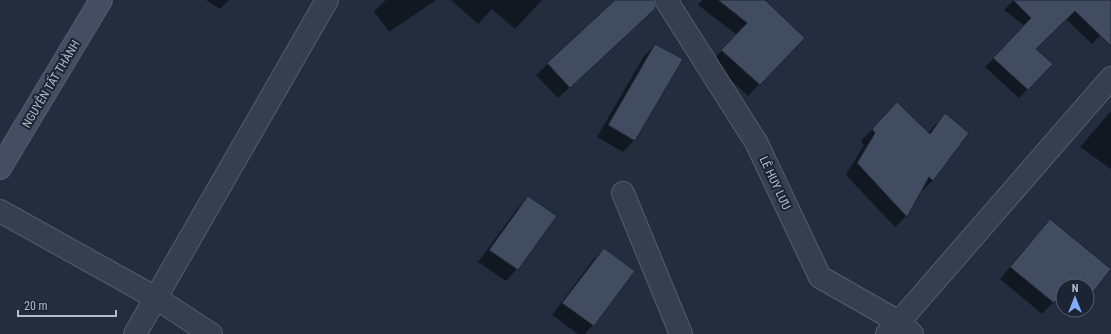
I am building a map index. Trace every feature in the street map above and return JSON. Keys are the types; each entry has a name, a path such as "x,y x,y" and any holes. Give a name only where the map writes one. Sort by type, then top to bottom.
{"main road":[{"name":"NGUYỄN TẤT THÀNH","path":"0,168 101,0"}],"street":[{"path":"134,334 327,0"},
{"name":"LÊ HUY LƯU","path":"666,0 756,142 820,277 899,330"},
{"path":"899,330 1111,78"},
{"path":"623,193 681,334"},
{"path":"0,211 156,298 211,334"}],"building":[{"path":"615,0 654,0 656,8 570,88 547,63"},
{"path":"718,0 765,0 805,38 760,85 721,50 747,23"},
{"path":"1013,0 1111,0 1111,46 1075,11 1036,49 1053,64 1028,90 993,58 1031,18"},
{"path":"655,44 683,59 635,141 608,125"},
{"path":"897,102 930,134 945,113 969,133 933,181 929,177 907,217 857,163 875,133 872,129"},
{"path":"528,196 557,216 518,270 489,250"},
{"path":"1050,219 1111,269 1095,290 1095,278 1055,278 1054,303 1010,267"},
{"path":"604,248 635,271 594,326 562,303"}]}
